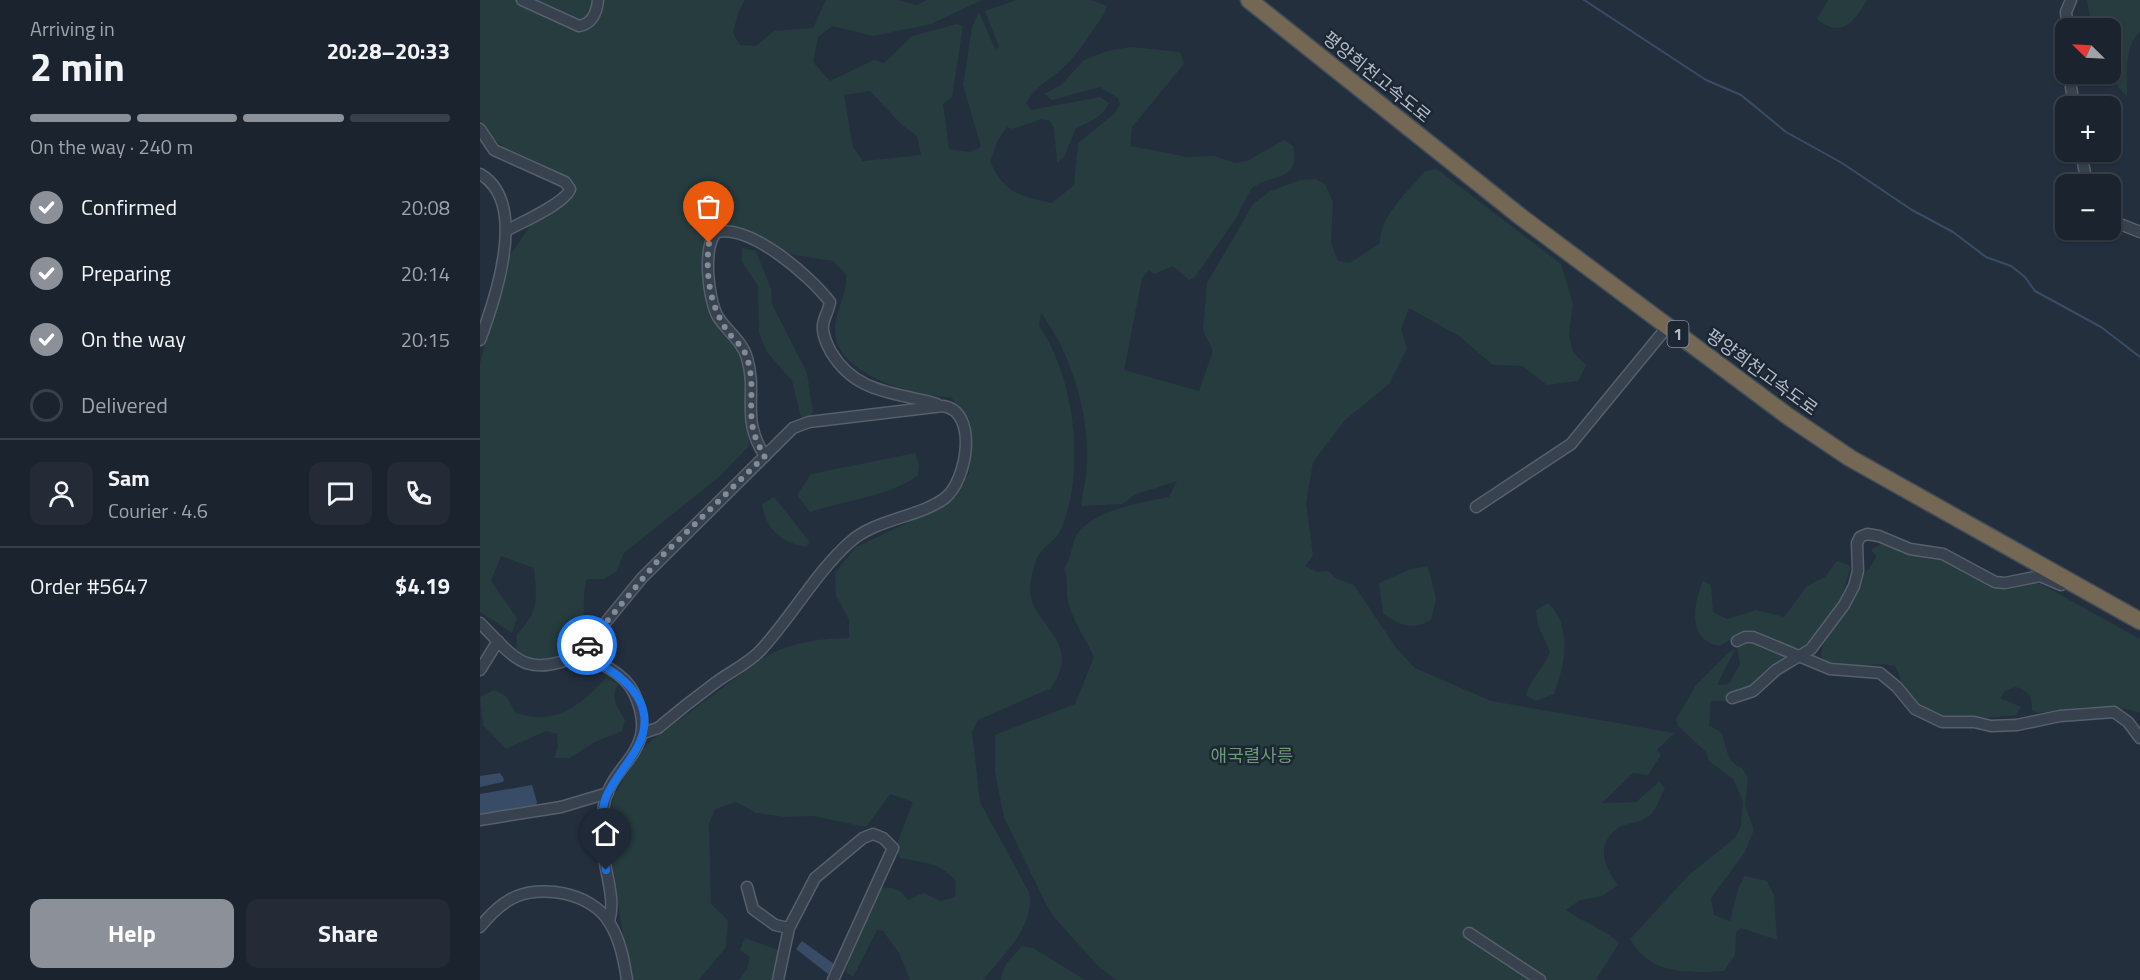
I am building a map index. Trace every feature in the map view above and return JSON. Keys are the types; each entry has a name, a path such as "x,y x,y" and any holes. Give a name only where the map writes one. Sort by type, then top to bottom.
{"highway":[{"name":"평양희천고속도로","path":"1249,0 1521,218 1789,417 1850,458 2140,621"},
{"name":"평양희천고속도로","path":"1257,0 1810,425 1838,444 2140,613"}],"street":[{"path":"522,0 579,26 586,25 591,20 598,0"},
{"path":"2067,18 2066,12 2071,0"},
{"path":"480,129 495,150 565,182 570,189 564,199 555,205 506,231"},
{"path":"480,174 498,193 503,208 506,231 496,289 480,340"},
{"path":"2121,224 2140,232"},
{"path":"643,734 658,728 759,652 851,541 880,525 945,498 958,481 962,467 965,429 961,415 951,407 874,389 857,381 837,362 828,346 823,327 830,302 821,290 788,261 758,243 735,233 717,232 712,236 708,251 712,302 719,320 747,355 750,373 751,428 754,440 765,456"},
{"path":"1476,507 1570,444 1668,326"},
{"path":"480,623 518,659 535,666 555,666 578,656 642,578 800,424 943,406"},
{"path":"1732,698 1748,694 1776,670 1811,649 1844,605 1857,579 1857,543 1860,537 1867,534 1910,549 1943,554 1995,582 2005,583 2040,576 2140,628"},
{"path":"1737,641 1745,637 1753,637 1830,669 1880,673 1898,687 1915,709 1942,722 1974,722 1991,726 2017,725 2060,716 2114,712 2128,722 2140,738"},
{"path":"480,670 498,641"},
{"path":"578,656 600,664 631,687 644,718 643,734 608,793 603,811 603,850 613,911 609,921"},
{"path":"480,820 561,807 608,793"},
{"path":"778,980 789,928 815,878 863,838 873,834 889,842 893,848 833,980"},
{"path":"747,887 753,909 775,925 789,928"},
{"path":"480,927 512,898 558,892 586,903 609,921 623,957 627,980"},
{"path":"1469,933 1540,980"}],"green space":[{"name":"애국렬사릉","path":"480,0 516,0 560,24 590,29 600,0 745,0 738,13 733,33 740,45 756,46 774,31 813,28 826,0 897,0 917,5 927,0 982,0 931,24 873,36 832,26 818,37 813,62 830,81 874,60 884,63 912,36 957,24 963,26 952,97 943,104 949,149 970,152 981,147 963,85 972,27 979,12 995,49 999,47 985,11 1016,0 1091,0 1107,6 1104,14 1072,59 1040,86 1026,103 1031,110 1100,97 1109,103 1100,115 1076,128 1064,157 1057,163 1054,128 1050,121 1042,119 1013,129 1007,127 998,140 990,161 1007,186 1022,195 1052,203 1074,185 1078,143 1115,113 1120,104 1118,98 1100,87 1052,100 1044,94 1061,85 1084,60 1107,51 1131,47 1180,52 1184,64 1132,127 1130,146 1188,157 1214,156 1235,163 1247,161 1284,140 1293,146 1295,158 1289,172 1251,189 1236,218 1195,277 1189,280 1173,266 1154,274 1149,270 1142,278 1124,370 1199,391 1213,351 1203,330 1207,283 1253,204 1269,192 1300,180 1315,179 1325,184 1333,202 1331,243 1338,261 1350,263 1380,243 1384,223 1396,204 1425,171 1437,169 1561,264 1573,304 1569,335 1573,352 1586,365 1578,381 1547,385 1522,366 1493,365 1459,336 1409,308 1401,329 1407,349 1389,384 1344,421 1313,462 1306,503 1313,556 1305,566 1318,572 1329,571 1335,578 1354,585 1397,649 1415,668 1491,701 1674,733 1657,750 1661,755 1648,775 1633,773 1602,803 1636,802 1659,782 1665,788 1656,807 1648,817 1618,828 1606,841 1604,856 1609,871 1618,885 1602,896 1580,900 1566,910 1607,933 1619,943 1596,980 1116,980 1098,966 1054,917 1004,817 995,772 995,735 1075,704 1094,657 1073,616 1067,597 1064,568 1078,533 1096,518 1107,513 1169,497 1177,481 1134,495 1123,504 1081,506 1086,478 1087,442 1081,403 1061,345 1041,313 1039,326 1061,371 1068,397 1075,453 1069,506 1059,533 1038,556 1030,588 1032,601 1059,645 1062,657 1060,671 1051,688 978,720 972,732 980,802 1029,892 1030,905 1027,917 1016,940 983,980 910,980 899,953 883,931 877,930 853,977 846,972 850,953 880,889 896,889 908,900 924,893 940,901 955,897 956,881 943,869 900,858 896,846 913,802 890,794 866,827 814,816 785,817 756,813 736,802 715,809 709,824 711,904 728,920 726,947 699,980 630,980 608,840 609,813 616,793 634,759 652,740 763,658 804,642 849,638 849,620 836,595 835,573 856,547 943,506 957,496 969,473 971,424 951,397 900,388 881,381 849,360 839,347 835,332 845,290 846,274 833,261 794,255 720,224 704,235 706,306 719,330 743,356 749,446 719,477 624,553 616,572 604,579 587,579 581,637 571,652 563,656 528,661 516,651 517,634 533,612 536,597 534,568 501,556 491,581 517,618 512,633 480,612 480,363 509,257 535,219 568,203 572,182 508,150 480,123","holes":["870,91 902,125 917,136 921,155 863,161 853,147 844,95"]},
{"path":"534,0 594,0 592,11 586,20 577,21"},
{"path":"1828,0 1867,0 1852,21 1840,28 1834,28 1817,19"},
{"path":"2087,0 2140,0 2140,32 2131,45 2129,53 2127,96 2117,84 2121,84 2121,18 2090,18"},
{"path":"742,248 756,251 771,289 772,304 807,373 813,413 807,420 801,418 792,381 767,352 759,333 758,286 742,262"},
{"path":"915,453 919,464 918,475 881,493 810,512 797,495 811,474"},
{"path":"774,497 809,541 807,547 790,542 771,528 762,504"},
{"path":"1885,542 1934,555 1984,580 2029,581 2041,584 2140,639 2140,713 2128,709 2102,707 2038,713 2032,711 2031,698 2027,693 2016,687 2005,691 2000,698 2021,707 2016,715 1973,718 1943,716 1918,706 1908,696 1895,666 1828,665 1821,655 1826,639 1846,614 1861,579 1873,562 1876,556 1871,550"},
{"path":"1837,561 1851,566 1838,607 1808,646 1798,648 1782,646 1757,631 1745,630 1720,646 1709,643 1697,629 1695,610 1703,581 1711,585 1713,612 1727,619 1756,610 1784,617 1807,586 1825,577"},
{"path":"1428,566 1436,598 1431,620 1412,626 1383,614 1379,583 1411,569"},
{"path":"1548,603 1556,612 1561,623 1564,635 1564,659 1554,694 1536,701 1526,695 1550,652 1538,625 1536,610"},
{"path":"1749,640 1785,654 1791,660 1748,691 1734,692 1727,701 1711,701 1709,725 1722,733 1730,758 1742,768 1748,778 1745,805 1754,830 1745,852 1711,898 1714,915 1730,921 1739,886 1745,876 1767,881 1774,895 1777,940 1741,928 1736,932 1735,955 1724,971 1696,972 1670,969 1648,959 1638,951 1630,939 1690,874 1735,838 1741,826 1743,801 1733,779 1709,761 1706,752 1678,726 1676,719 1696,685 1730,651 1735,650 1717,685 1729,684 1740,664 1737,647 1742,641"},
{"path":"606,678 618,684 615,699 625,720 622,731 595,742 570,758 554,758 558,747 557,734 546,731 506,749 483,725 480,697 494,690 506,696 516,713 543,717 566,711 576,705"},
{"path":"745,938 781,951 775,980 739,980 747,969 750,957 740,950"},
{"path":"1022,946 1033,948 1085,980 1000,980 1006,964"}],"water":[{"path":"500,773 504,779 503,782 480,787 480,776"},
{"path":"532,785 537,802 535,807 480,815 480,794"},
{"path":"802,941 834,964 828,974 796,949"}],"waterway":[{"path":"1584,0 1706,80 1741,95 1786,132 1842,163 1912,210 1953,232 1986,257 2011,266 2025,277 2035,291 2101,327 2140,357"}],"way so far":[{"path":"587,645 661,557 765,456 754,440 751,428 750,373 747,355 719,320 712,302 709,243"}],"route":[{"path":"587,645 578,656 600,664 631,687 644,718 643,734 606,798 603,811 603,850 606,870"}]}
